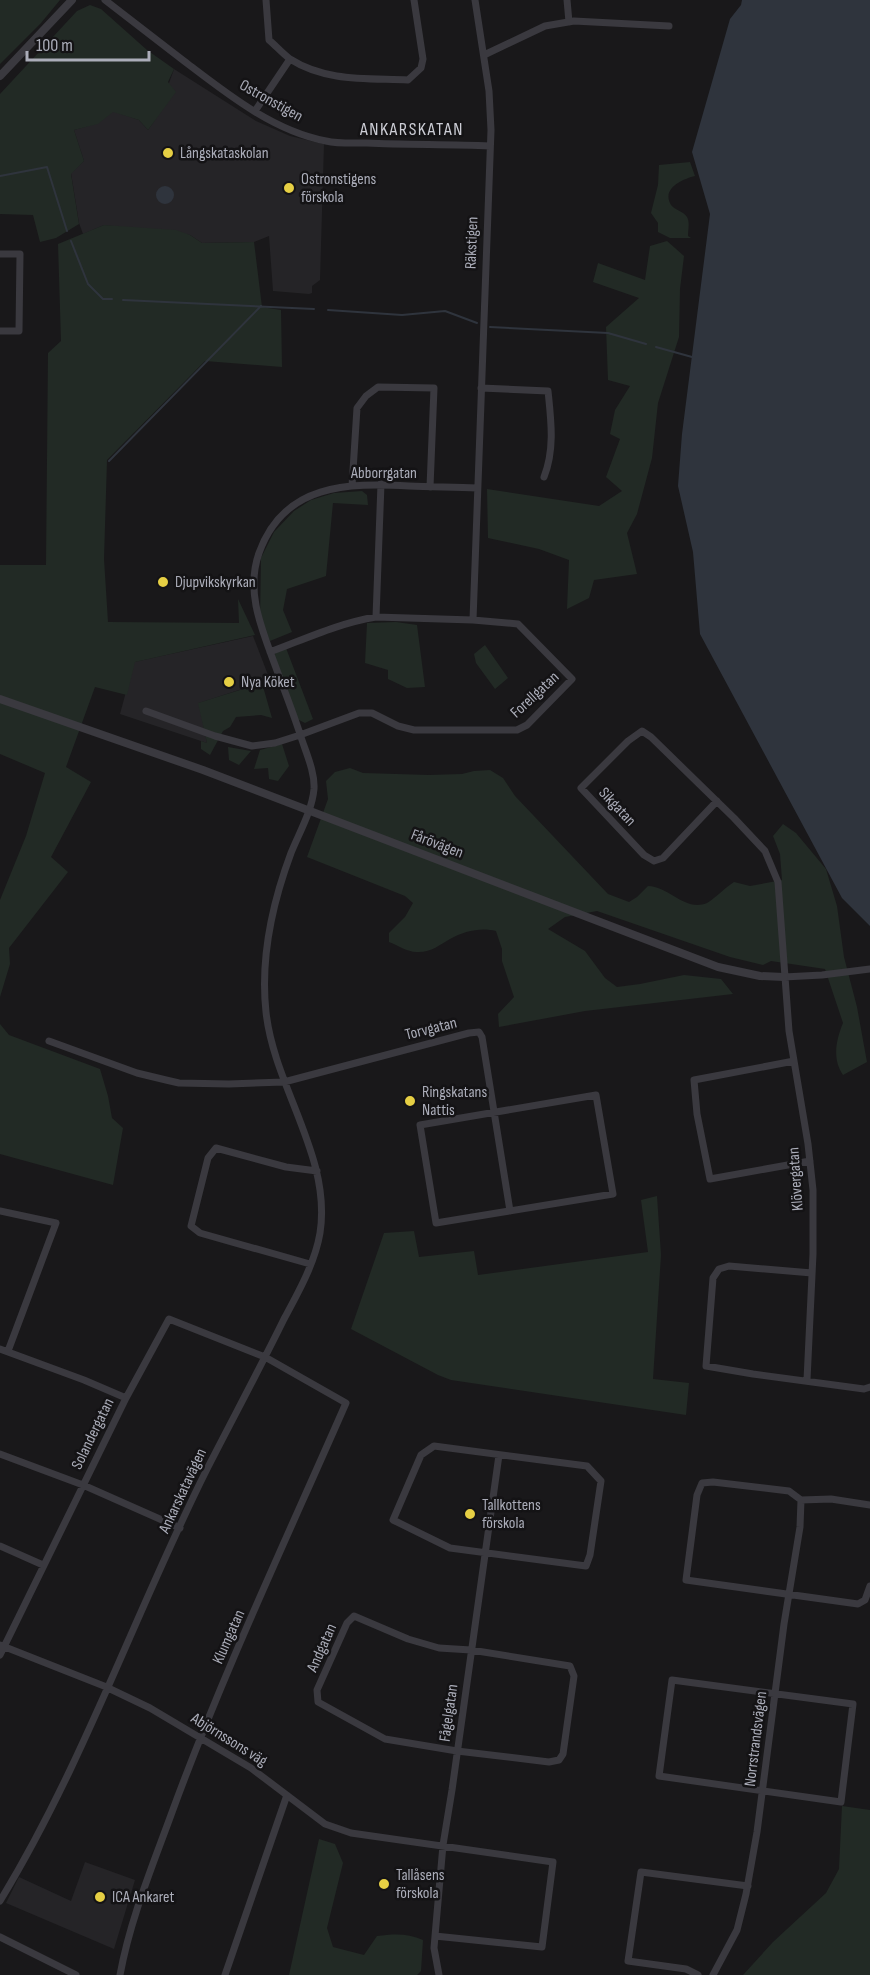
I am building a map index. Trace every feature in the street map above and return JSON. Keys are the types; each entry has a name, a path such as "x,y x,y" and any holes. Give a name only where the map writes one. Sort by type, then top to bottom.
{"street":[{"path":"0,76 72,0"},
{"name":"Ostronstigen","path":"105,0 205,77 255,111 297,133 327,141 490,146"},
{"path":"266,0 269,40 290,59 319,73 341,78 408,80 421,68 423,59 414,0"},
{"name":"Räkstigen","path":"473,620 490,146 489,91 475,0"},
{"path":"567,0 569,22"},
{"path":"484,55 545,26 569,22 669,26"},
{"path":"255,111 290,59"},
{"path":"0,254 20,254 19,331 0,331"},
{"path":"352,486 357,408 366,396 378,387 434,388 430,486"},
{"path":"481,388 548,391 552,427 549,464 544,477"},
{"path":"376,617 381,484"},
{"name":"Abborrgatan","path":"308,811 314,787 309,759 257,618 254,581 259,554 270,531 290,508 312,494 333,488 381,484 477,488"},
{"name":"Forellgatan","path":"270,652 360,619 376,617 518,624 572,679 527,725 517,730 414,730 398,726 372,713 359,713 300,735"},
{"name":"Fårövägen","path":"0,699 169,758 718,967 760,976 784,977 870,969"},
{"path":"146,711 215,736 252,746 274,743 300,735"},
{"name":"Sikgatan","path":"717,801 663,858 654,861 644,855 581,788 628,741 642,731 651,737 717,801 765,852 778,882 784,977"},
{"name":"Ankarskatavägen","path":"0,1901 27,1857 58,1796 204,1475 310,1264 320,1235 322,1200 317,1170 274,1056 266,1012 265,959 270,918 308,811"},
{"name":"Klövergatan","path":"784,977 813,1190 807,1380"},
{"name":"Torvgatan","path":"284,1082 479,1032 482,1037 510,1211"},
{"path":"49,1041 137,1073 179,1083 284,1082"},
{"path":"794,1061 694,1080 697,1114 710,1179 810,1161"},
{"path":"596,1095 613,1194 510,1211 436,1223 420,1125 596,1095"},
{"path":"310,1264 200,1233 191,1226 208,1158 216,1148 286,1167 317,1170"},
{"path":"0,1210 56,1223 8,1351"},
{"path":"812,1272 729,1266 718,1269 712,1278 706,1366 870,1388"},
{"name":"Solandergatan","path":"0,1655 2,1646 126,1398 169,1319 265,1357"},
{"path":"0,1349 126,1398"},
{"name":"Klumgatan","path":"120,1975 147,1882 201,1737 346,1403 265,1357"},
{"path":"434,1446 587,1466 602,1481 590,1555 586,1566 484,1553 450,1548 393,1520 421,1455 434,1446"},
{"path":"0,1454 84,1485 180,1528"},
{"name":"Fågelgatan","path":"439,1975 434,1948 442,1845 458,1751 499,1455"},
{"path":"870,1505 831,1499 801,1500 789,1491 713,1482 702,1483 697,1495 686,1580 858,1604 865,1600 870,1586"},
{"name":"Norrstrandsvägen","path":"713,1975 737,1930 748,1886 800,1527 801,1500"},
{"path":"0,1546 43,1565"},
{"name":"Andgatan","path":"458,1751 386,1739 318,1702 317,1690 347,1623 354,1616 408,1639 439,1648 471,1650"},
{"name":"Abjörnssons väg","path":"2,1646 107,1688 150,1708 201,1737 287,1795 324,1824 351,1833 553,1862 542,1947 435,1936"},
{"path":"458,1751 549,1762 559,1760 563,1754 574,1676 570,1666 471,1650"},
{"path":"672,1680 853,1704 841,1802 763,1791 659,1776 672,1680"},
{"path":"225,1975 287,1795"},
{"path":"698,1975 686,1969 628,1960 641,1872 748,1886"},
{"path":"0,1938 76,1975"}],"shaded area":[{"path":"0,0 60,0 41,23 0,64"},
{"path":"742,0 870,0 870,926 842,898 700,634 693,552 678,486 682,434 710,214 692,152 730,19 741,5"},
{"path":"90,5 101,9 147,50 174,69 168,82 176,92 148,130 139,120 113,112 98,124 74,130 84,161 71,174 79,224 56,238 40,242 33,215 0,214 0,94 77,11"},
{"name":"Långskataskolan","path":"174,69 256,121 290,136 324,144 320,280 312,286 312,293 273,291 269,236 254,242 202,243 190,235 104,225 83,234 79,223 71,173 84,161 74,130 98,123 113,111 139,120 148,130 157,117"},
{"path":"690,162 695,176 675,185 671,189 669,199 673,207 687,217 688,236 691,238 670,238 658,232 658,223 651,213 658,185 659,165"},
{"path":"165,186 171,189 174,195 171,201 165,204 159,201 156,195 159,189"},
{"path":"104,225 176,230 202,243 254,242 262,307 281,310 282,367 205,361 107,460 104,559 108,622 239,623 238,599 255,635 135,662 127,695 95,687 66,767 91,782 51,857 68,872 9,948 10,964 0,997 0,900 26,836 45,773 0,754 0,565 46,565 48,353 61,341 58,244"},
{"path":"667,241 684,256 680,289 679,337 658,403 652,458 637,514 627,533 637,574 594,580 589,598 567,609 569,560 539,549 488,538 487,489 599,506 622,491 606,477 620,439 610,434 615,410 630,386 608,380 606,327 639,298 593,282 598,263 645,280 650,246"},
{"path":"362,491 367,495 368,505 333,503 326,576 287,589 283,610 292,632 270,641 260,620 261,558 274,532 294,511 311,500 334,493"},
{"path":"396,622 417,625 425,687 407,688 388,679 388,670 365,663 367,623"},
{"path":"253,636 270,680 199,703 207,743 120,714 134,662"},
{"path":"485,645 508,678 495,689 476,663 474,654"},
{"path":"286,648 313,719 305,723 297,719 274,656 277,651"},
{"path":"262,683 272,718 261,715 236,717 230,727 223,731 210,755 201,749 201,741 207,743 198,703"},
{"path":"282,744 289,766 278,781 269,779 268,768 254,769 260,750"},
{"path":"228,747 251,751 239,765 229,760"},
{"path":"350,768 363,773 429,775 490,770 503,778 515,796 608,894 629,902 648,886 663,890 684,902 699,905 707,903 734,882 750,886 782,880 780,854 773,836 783,824 796,833 826,869 837,906 844,957 857,1007 867,1062 843,1075 837,1063 836,1049 843,1023 825,969 771,961 763,965 730,957 597,911 565,917 548,929 585,951 605,978 617,987 684,975 721,979 733,994 585,1011 499,1027 498,1014 514,997 502,961 502,949 496,931 484,929 467,932 426,951 406,950 389,942 389,933 405,917 413,903 405,896 307,857 328,799 326,781 335,772"},
{"path":"0,1024 9,1035 100,1069 112,1118 123,1128 113,1185 0,1154"},
{"path":"657,1196 661,1255 653,1379 689,1383 686,1415 451,1380 351,1329 384,1233 414,1231 419,1257 474,1251 478,1275 648,1252 641,1200"},
{"path":"842,1806 870,1810 870,1975 743,1975 773,1942 826,1893 839,1869"},
{"path":"319,1839 335,1844 343,1863 327,1928 333,1947 364,1955 377,1936 412,1936 423,1940 421,1971 417,1975 289,1975"},
{"path":"85,1862 135,1880 114,1949 6,1903 19,1877 71,1901"}],"waterway":[{"path":"0,176 47,167 67,231"},
{"path":"71,241 88,284 103,299 112,299"},
{"path":"123,300 314,309"},
{"path":"109,461 261,306"},
{"path":"328,310 402,315 445,311 477,323"},
{"path":"490,327 608,333 646,344"},
{"path":"656,347 692,357"}],"place":[{"name":"Långskataskolan","path":"168,153"},
{"name":"Ostronstigens förskola","path":"289,188"},
{"name":"Djupvikskyrkan","path":"163,582"},
{"name":"Nya Köket","path":"229,682"},
{"name":"Ringskatans Nattis","path":"410,1101"},
{"name":"Tallkottens förskola","path":"470,1514"},
{"name":"Tallåsens förskola","path":"384,1884"},
{"name":"ICA Ankaret","path":"100,1897"}],"district":[{"name":"ANKARSKATAN","path":"412,129"}]}
